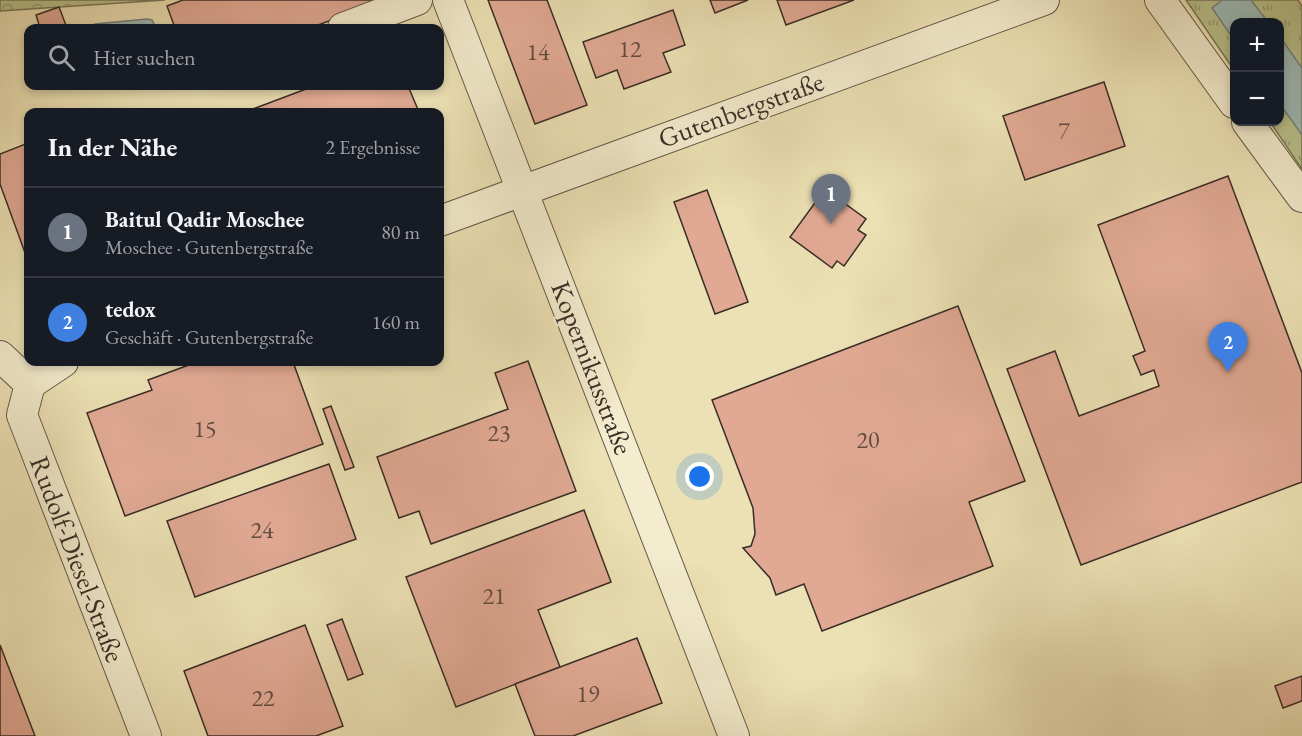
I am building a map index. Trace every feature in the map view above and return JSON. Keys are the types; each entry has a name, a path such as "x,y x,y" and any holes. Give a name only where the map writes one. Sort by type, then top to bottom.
{"street":[{"path":"354,24 417,0"},
{"name":"Kopernikusstraße","path":"448,0 734,736"},
{"name":"Gutenbergstraße","path":"444,220 1044,0"},
{"path":"1160,0 1230,98"},
{"path":"1250,126 1302,197"},
{"path":"0,356 30,384 57,366"},
{"name":"Rudolf-Diesel-Straße","path":"30,384 22,416 146,736"}],"green space":[{"path":"0,0 165,0 0,11"},
{"path":"1186,0 1298,0 1302,6 1302,169 1273,126 1284,126 1284,18 1230,18 1230,64"}],"water":[{"path":"1222,0 1251,0 1265,18 1230,18 1230,34 1212,8"},
{"path":"147,19 152,20 154,24 95,24"},
{"path":"1284,43 1302,68 1302,135 1284,110"}],"building":[{"path":"183,0 386,0 321,24 174,24 167,6"},
{"path":"488,0 547,0 587,105 535,124"},
{"path":"710,0 748,0 715,13"},
{"path":"777,0 854,0 786,25"},
{"path":"59,7 65,24 39,24 36,15"},
{"path":"673,10 685,45 663,53 671,72 624,89 617,70 596,78 583,42"},
{"path":"1104,82 1125,146 1025,180 1003,116"},
{"path":"303,90 410,90 417,108 256,108"},
{"path":"24,145 24,250 0,184 0,154"},
{"path":"1228,176 1302,373 1302,482 1081,565 1007,369 1055,351 1079,416 1159,386 1154,370 1141,375 1133,356 1145,351 1098,225"},
{"path":"825,189 866,219 858,230 866,235 844,266 837,261 832,268 790,237"},
{"path":"707,190 748,302 715,314 674,202"},
{"path":"958,306 1025,481 969,502 993,566 822,631 804,584 776,595 770,578 743,548 751,546 755,534 753,508 712,400"},
{"path":"528,361 576,491 431,544 419,511 399,518 377,457 508,409 495,373"},
{"path":"186,366 294,366 323,444 125,516 87,413 152,390 148,380"},
{"path":"331,406 354,467 345,470 323,409"},
{"path":"329,464 356,539 195,597 167,521"},
{"path":"584,510 611,582 538,610 560,667 456,707 406,577"},
{"path":"342,619 363,674 348,680 327,625"},
{"path":"305,625 343,726 316,736 208,736 184,671"},
{"path":"637,638 662,703 573,736 535,736 515,684"},
{"path":"0,645 35,736 0,736"},
{"path":"1302,676 1302,701 1283,708 1275,686"}],"place":[{"name":"Baitul Qadir Moschee","path":"831,224"},
{"name":"tedox","path":"1228,372"}]}
